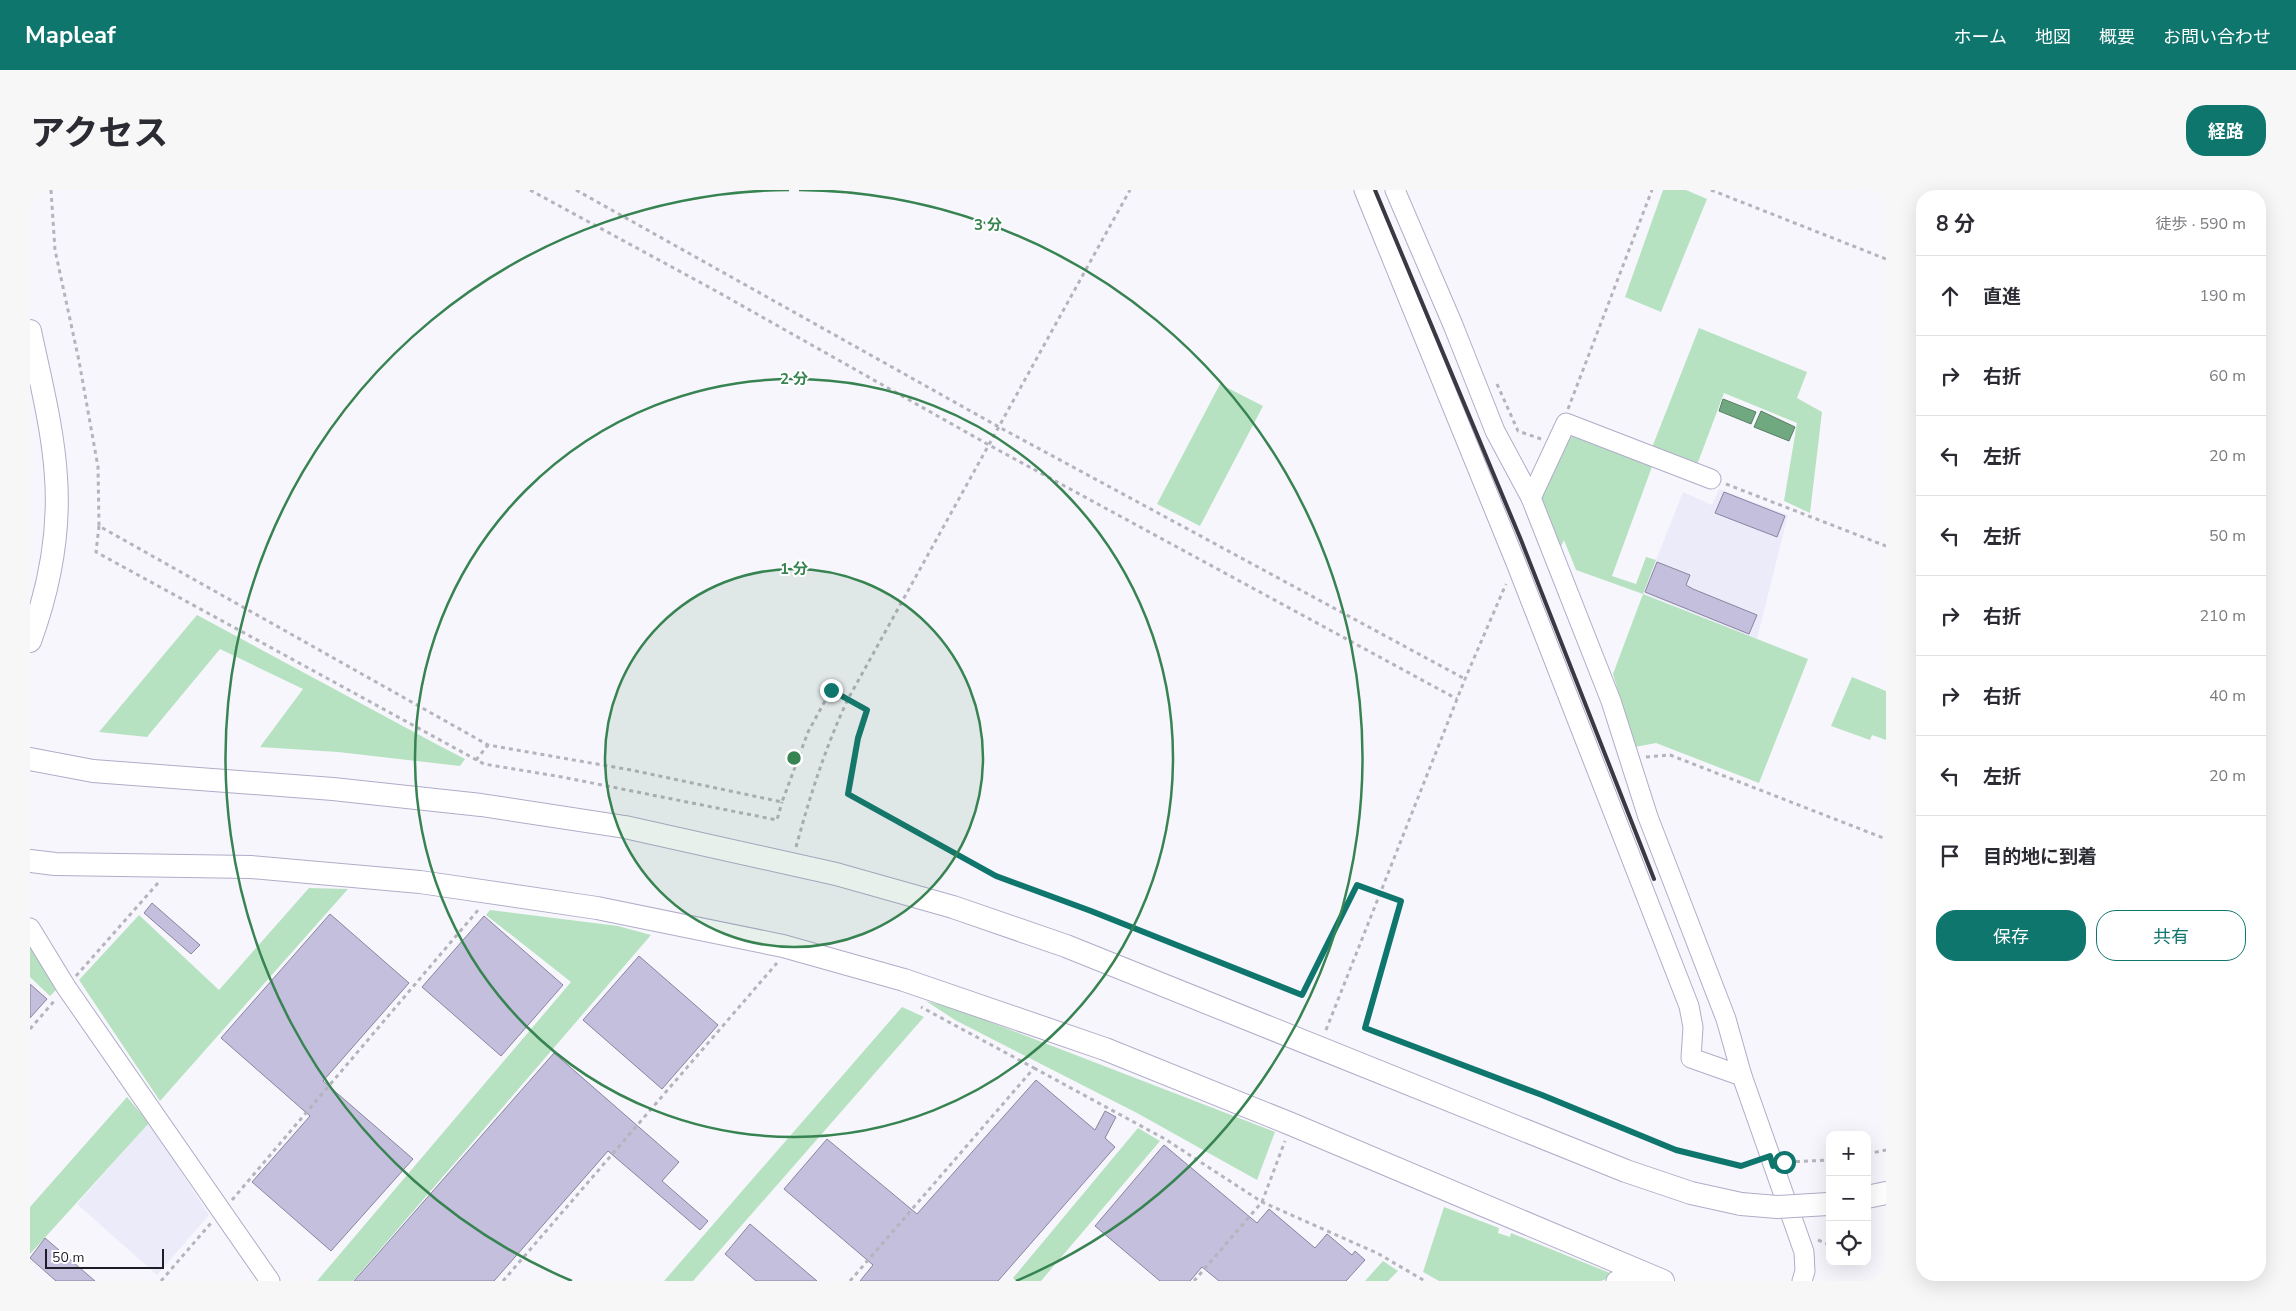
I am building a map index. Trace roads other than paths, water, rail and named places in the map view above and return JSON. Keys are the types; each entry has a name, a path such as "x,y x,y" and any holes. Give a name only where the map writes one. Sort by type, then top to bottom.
{"street":[{"path":"1364,190 1516,563 1689,1006 1693,1027 1685,1056 1742,1076"},
{"path":"1395,190 1453,325 1495,431 1531,498 1611,701 1648,817 1726,1019 1742,1076 1804,1252 1802,1281"},
{"path":"30,331 50,426 56,478 56,525 49,577 30,641"},
{"path":"1531,498 1566,423 1711,479"},
{"path":"30,758 94,771 333,789 481,805 625,828 791,864 953,907 1066,946 1319,1046 1626,1171 1691,1193 1741,1204 1776,1207 1826,1204"},
{"path":"30,861 55,864 166,865 328,873 420,882 597,908 783,946 904,980 1106,1049 1292,1124 1663,1281"},
{"path":"30,928 66,987 270,1281"},
{"path":"1871,1197 1886,1193"},
{"path":"1616,1281 1642,1272"}],"railway":[{"path":"1375,190 1521,540 1654,879"}]}
